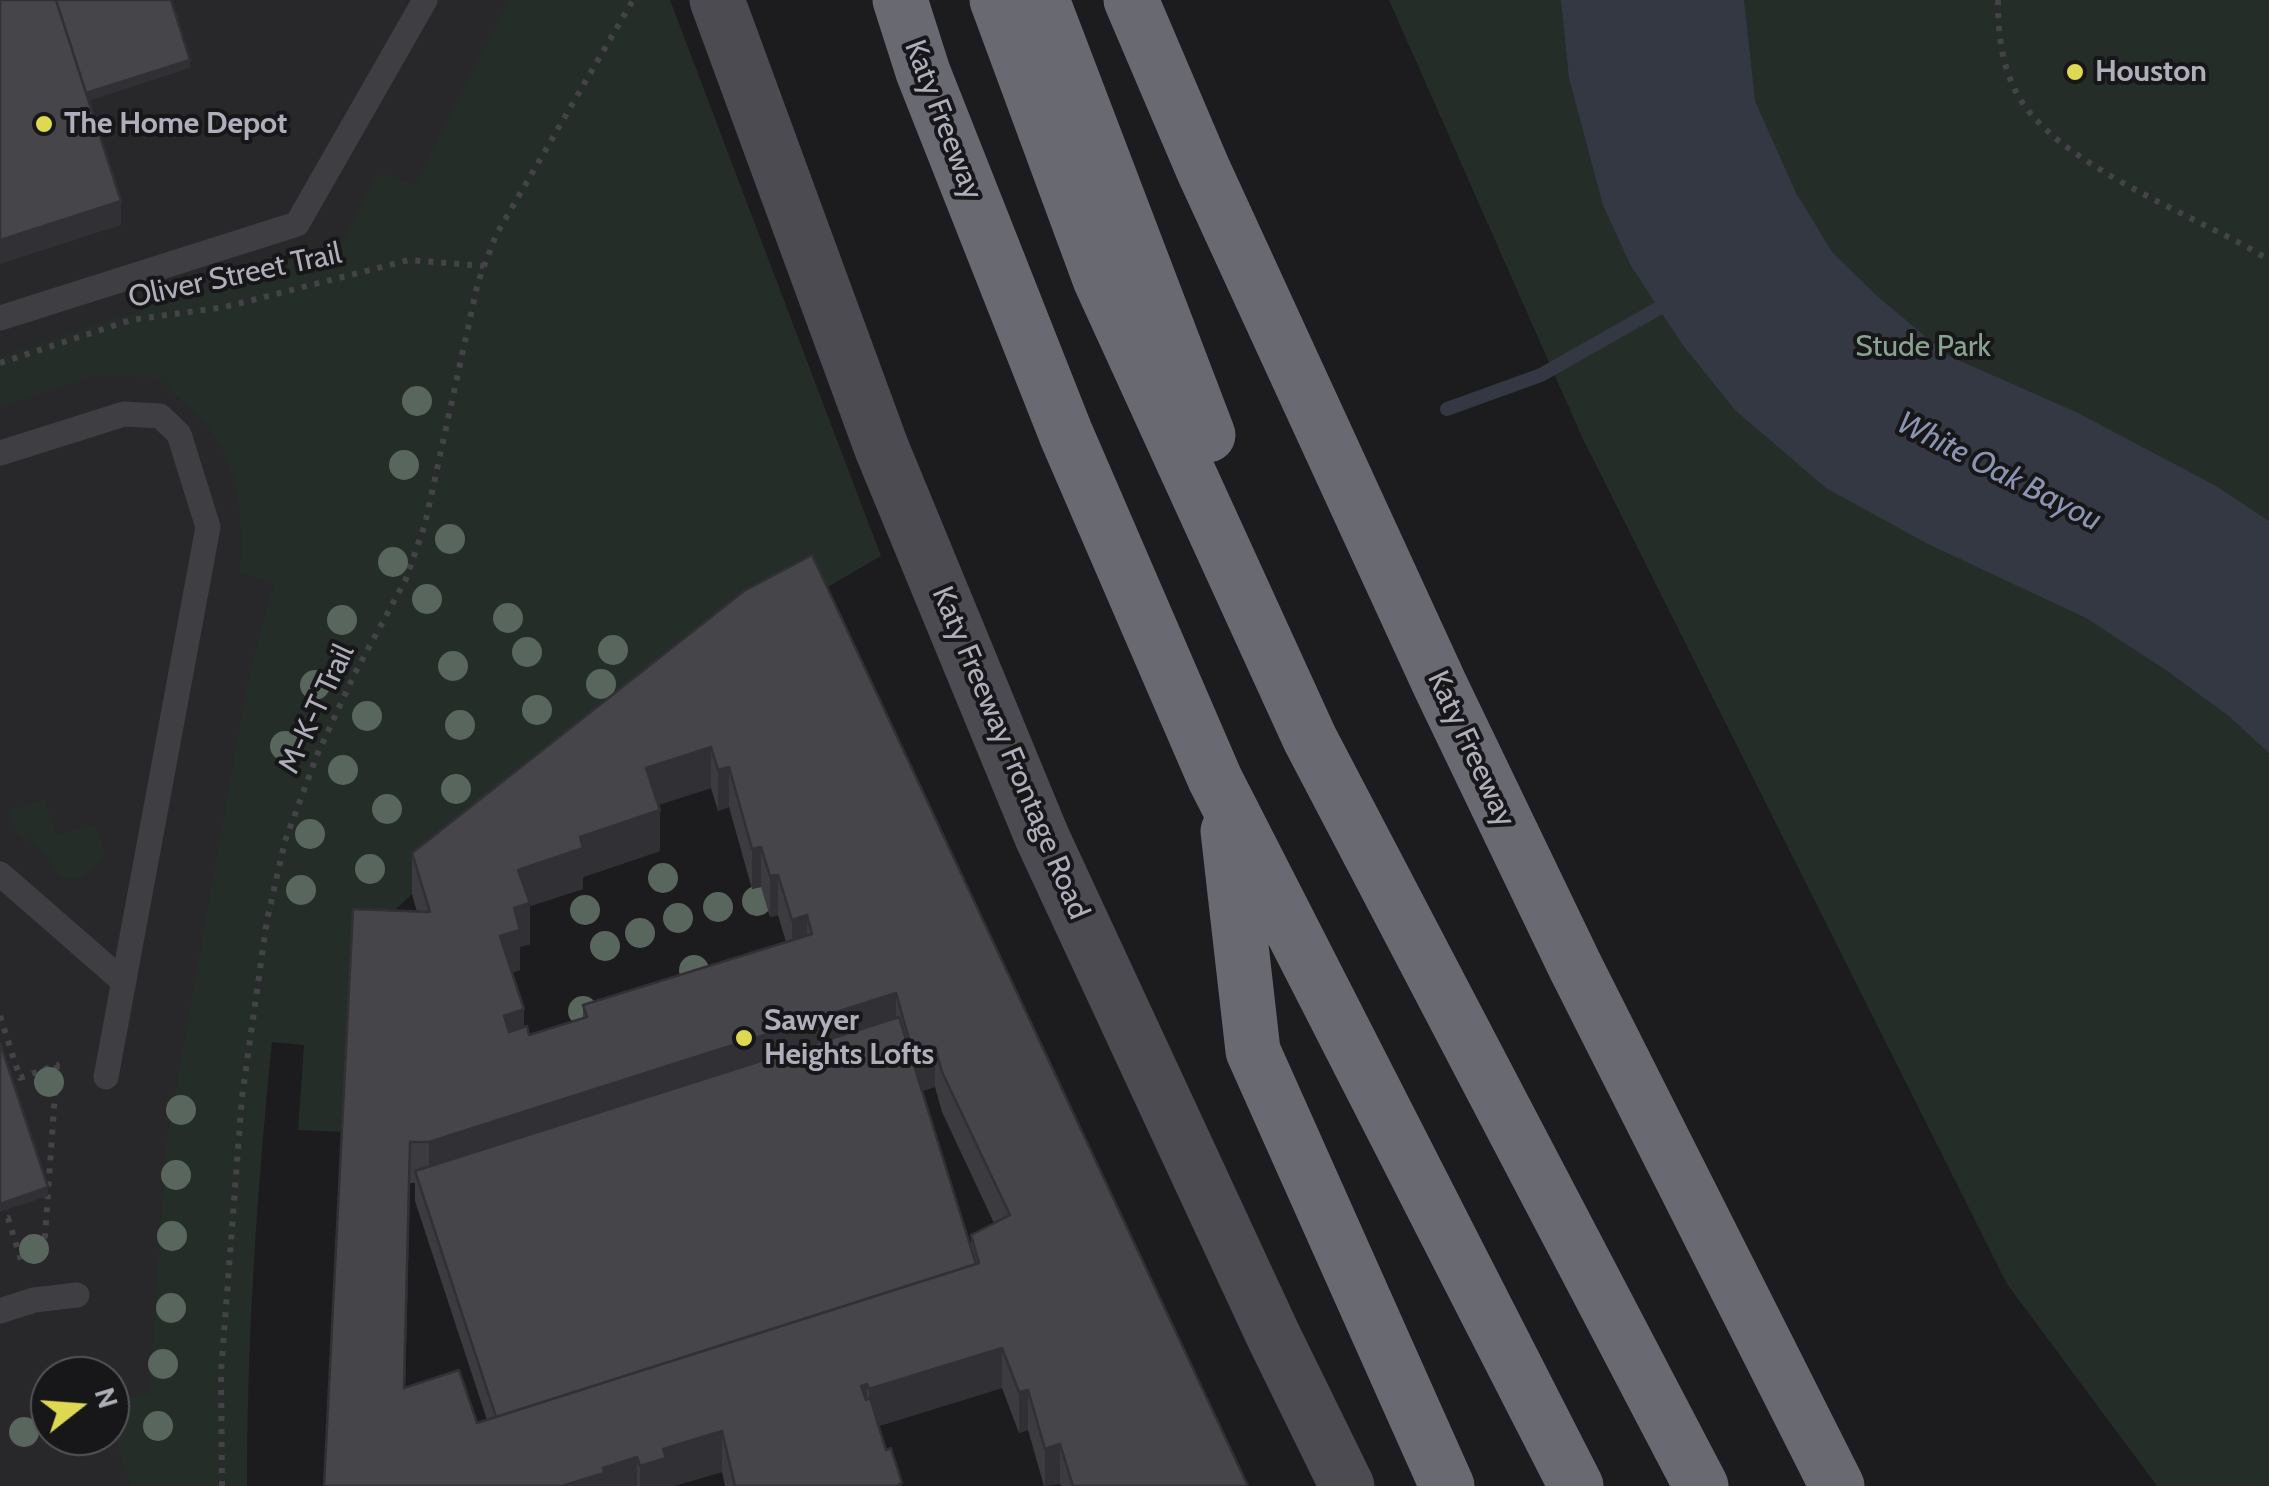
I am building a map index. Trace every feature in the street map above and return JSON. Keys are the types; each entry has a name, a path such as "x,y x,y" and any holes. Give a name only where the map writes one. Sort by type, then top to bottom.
{"highway":[{"name":"Katy Freeway","path":"900,0 923,72 1066,434 1220,788 1576,1486"},
{"path":"997,0 1100,279 1326,732 1508,1120 1701,1486"},
{"path":"1042,0 1326,732"},
{"name":"Katy Freeway","path":"1131,0 1211,186 1440,684 1575,966 1837,1486"},
{"path":"1220,788 1253,1052 1447,1486"}],"main road":[{"name":"Katy Freeway Frontage Road","path":"717,0 882,449 1042,837 1347,1486"}],"lane":[{"path":"0,318 297,224 424,0"},
{"path":"0,453 124,414 160,416 179,434 208,527 106,1077"},
{"path":"0,874 124,982"},
{"path":"0,1311 34,1300 77,1294"}],"path":[{"name":"M-K-T Trail","path":"222,1486 222,1352 242,1097 267,920 284,841 356,673 406,579 425,524 466,331 496,235 633,0"},
{"path":"1998,0 2000,49 2016,92 2043,125 2088,163 2269,260"},
{"name":"Oliver Street Trail","path":"0,363 131,320 225,307 408,260 484,266"},
{"path":"0,1016 20,1078 57,1065 46,1236 41,1248 21,1260 8,1218 0,1220"}],"shaded area":[{"path":"0,0 565,0 257,857 200,1486 0,1486"}],"green space":[{"path":"509,0 670,0 881,556 812,596 412,894 354,950 344,1132 298,1130 304,1045 272,1042 254,1264 247,1486 130,1486 120,1456 130,1456 130,1397 149,1394 167,1139 248,679 274,583 240,573 240,515 228,462 202,421 156,377 93,376 0,407 0,357 342,243 375,177 385,174 415,185"},
{"name":"Stude Park","path":"1389,0 2269,0 2269,1486 2157,1486 2007,1284 1582,437"},
{"path":"45,799 57,835 95,824 105,854 83,876 62,877 42,851 15,828 8,810"}],"water":[{"name":"White Oak Bayou","path":"1561,0 1744,0 1755,101 1796,193 1832,252 1878,297 1949,356 2078,413 2216,486 2269,521 2269,753 2230,717 2086,618 1926,543 1826,488 1735,410 1682,344 1630,264 1603,205 1569,78"}],"building":[{"name":"The Home Depot","path":"0,0 56,0 121,201 0,240"},
{"path":"56,0 171,0 190,60 86,93"},
{"name":"Sawyer Heights Lofts","path":"812,555 1248,1486 1073,1486 1060,1444 1045,1449 1028,1390 1019,1392 1002,1348 869,1389 867,1384 861,1386 866,1400 870,1398 886,1450 891,1448 902,1483 896,1486 735,1486 722,1431 663,1449 666,1458 640,1466 637,1457 603,1468 604,1473 562,1486 324,1486 353,909 430,912 412,853 744,591","holes":["711,747 718,770 729,767 752,849 761,847 770,876 778,875 792,920 807,915 812,934 583,1005 587,1017 529,1035 527,1026 509,1032 504,1016 524,1009 500,936 520,930 514,908 530,903 518,870 583,848 580,837 660,810 646,768","896,993 913,1053 935,1047 942,1072 1010,1215 971,1235 979,1263 477,1423 459,1370 404,1388 410,1142 429,1142"]},
{"path":"899,1017 976,1264 496,1417 415,1171"},
{"path":"0,1043 48,1187 0,1204"}],"waterway":[{"path":"1447,409 1541,375 1675,299"}],"place":[{"name":"Houston","path":"2075,72"},
{"name":"The Home Depot","path":"44,124"},
{"name":"Sawyer Heights Lofts","path":"744,1038"}]}
